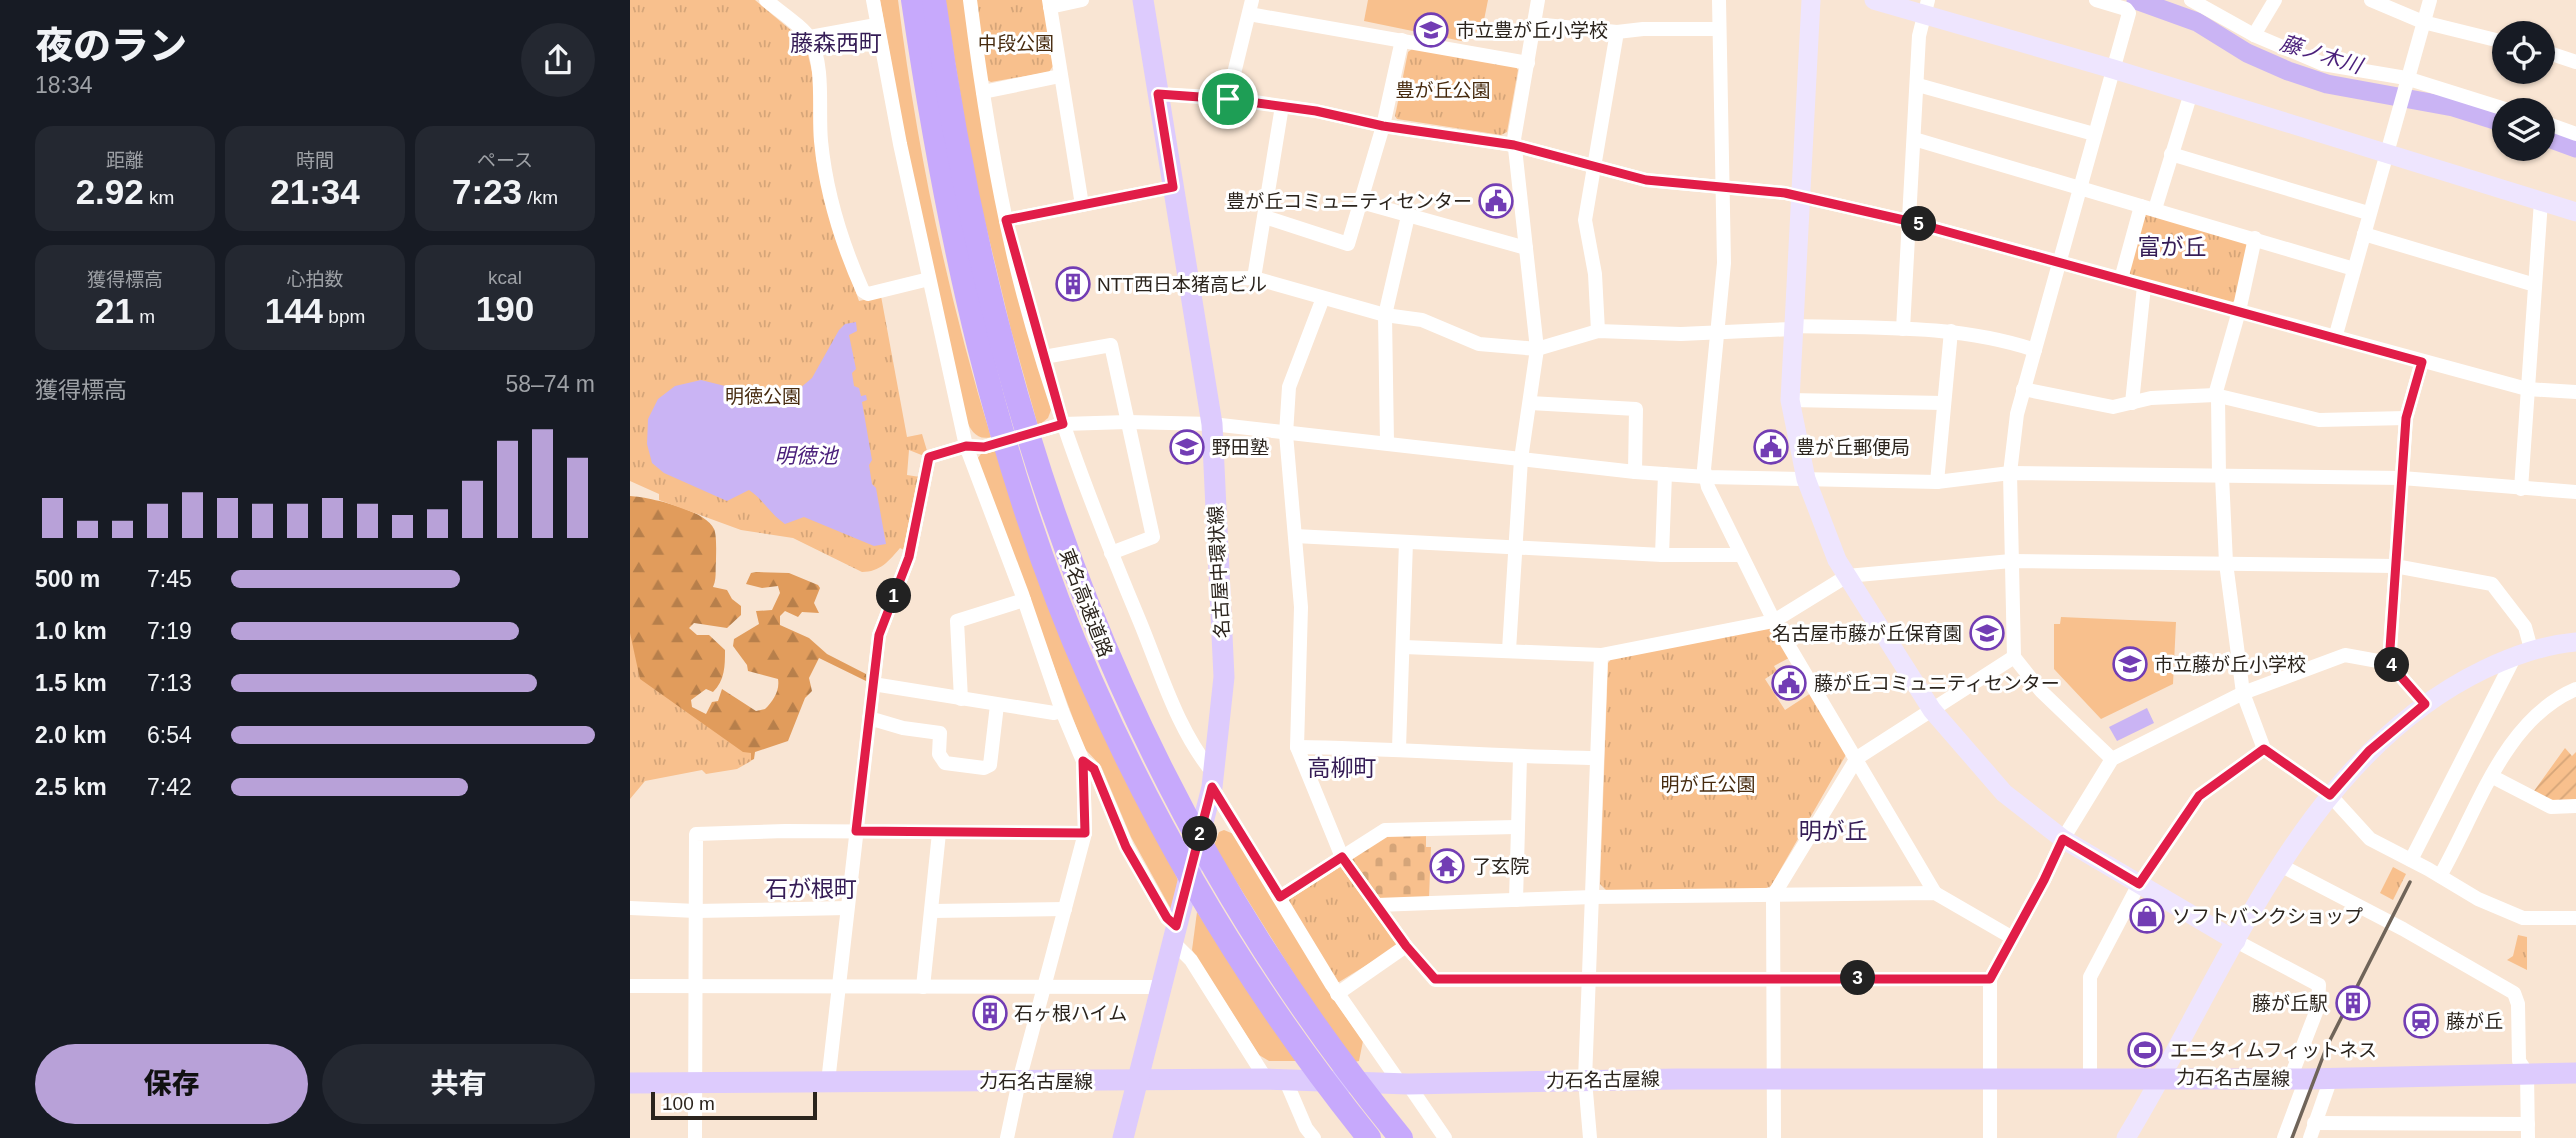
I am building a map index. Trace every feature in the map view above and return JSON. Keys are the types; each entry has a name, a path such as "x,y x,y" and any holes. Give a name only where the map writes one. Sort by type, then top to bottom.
{"highway":[{"name":"東名高速道路","path":"914,0 951,215 1022,456 1050,577 1090,680 1202,896 1268,1002 1369,1138"},
{"name":"東名高速道路","path":"934,0 1013,428"},
{"name":"東名高速道路","path":"1022,456 1055,522 1111,668 1189,824 1289,990 1366,1096 1401,1138"}],"main road":[{"name":"名古屋中環状線","path":"1128,1137 1160,987 1213,780 1224,677 1212,424 1143,0"},
{"name":"力石名古屋線","path":"630,1083 1276,1079 1404,1084 1585,1080 2161,1077 2298,1079 2576,1073"}],"street":[{"path":"767,0 810,37 817,66 821,142 828,185 845,250 863,291 868,294 929,279"},
{"path":"873,0 876,26 966,446 1062,711 1083,761 1085,833 1018,1080 1007,1138"},
{"path":"970,0 1006,220 1063,424 1111,553 1184,727 1213,780 1337,994 1445,1138"},
{"path":"1082,0 1049,3 1082,205"},
{"path":"1509,650 1513,548 1521,459 1537,349 1514,145 1538,0"},
{"path":"1719,0 1724,263 1704,469 1706,477 1774,621 1935,893 2011,937"},
{"path":"1811,0 1798,198 1790,400 1796,443 1832,548 1932,710 2004,793 2063,839 2236,941 2319,985 2318,1007 2284,1138"},
{"path":"1874,0 1925,7 2113,69 2576,212"},
{"path":"2096,0 2126,9 2129,13 2023,390 2010,472 2011,561 2014,657 2041,691 2112,759"},
{"path":"2254,35 2276,0"},
{"path":"2371,0 2423,22 2492,39"},
{"path":"2335,338 2430,0"},
{"path":"2198,2 2254,35 2323,64 2406,79 2492,105"},
{"path":"1228,99 1251,7 1402,40 1528,63"},
{"path":"1903,329 1908,221 1925,7"},
{"path":"1534,24 1617,32 1643,29 1718,29"},
{"path":"810,37 876,26"},
{"path":"1598,331 1595,274 1585,220 1617,32"},
{"path":"1265,217 1348,244 1383,126 1402,40"},
{"path":"2555,55 2576,62"},
{"path":"983,92 1059,76"},
{"path":"1918,85 2094,134"},
{"path":"2121,279 2171,154 2191,93"},
{"path":"1158,94 1282,106 1383,126 1514,145 1646,180 1785,193 1908,221 2527,389 2576,392"},
{"path":"1254,278 1282,106"},
{"path":"2555,126 2576,134"},
{"path":"1914,139 2354,269"},
{"path":"2171,154 2368,213"},
{"path":"1006,220 1173,187"},
{"path":"2521,489 2541,201"},
{"path":"1360,202 1525,248"},
{"path":"1387,443 1385,315 1408,216"},
{"path":"2364,234 2535,285"},
{"path":"2255,238 2217,396 2226,563 2243,693 2264,749 2330,795 2370,839 2478,899 2523,918 2576,918"},
{"path":"1188,279 1254,278 1385,315 1422,320 1479,344 1537,349 1598,331 1681,334 1792,328 1951,331 2012,342 2035,350"},
{"path":"2132,403 2144,286"},
{"path":"1323,298 1289,387 1286,434 1301,607 1297,747 1342,857 1406,946 1435,979 1990,979"},
{"path":"1937,482 1951,331"},
{"path":"1044,357 1111,345 1153,537 1111,553"},
{"path":"2389,663 2406,418 2422,362"},
{"path":"2023,390 2113,407 2151,398 2217,396 2319,420 2406,418"},
{"path":"1790,400 1943,403"},
{"path":"1530,403 1636,409 1634,472"},
{"path":"828,1082 879,635 909,557 929,457 966,446 984,447 1063,424 1128,422 1212,424 1634,472 1706,477 1937,482 2010,472 2402,478 2576,492"},
{"path":"1662,555 1665,474"},
{"path":"1295,536 1662,555 1741,555"},
{"path":"1399,748 1406,542"},
{"path":"1404,647 1601,654 1774,621 1847,576 2011,561 2395,566 2493,584 2525,627 2523,652 2411,860"},
{"path":"961,699 957,621 1024,600"},
{"path":"2126,1138 2236,941 2282,866 2330,795 2369,751 2425,704 2464,680 2523,652 2576,642"},
{"path":"1590,1138 1585,1080 1601,654"},
{"path":"1990,1138 1990,979 2044,880 2063,839 2112,759 2243,693 2345,655 2389,663 2425,704"},
{"path":"1774,1138 1773,896 1857,758 2014,657"},
{"path":"873,684 997,705 1054,713 1062,711"},
{"path":"2440,876 2493,777 2523,728 2573,695"},
{"path":"869,718 902,728 940,733 939,754 945,763 984,768 990,765 997,705"},
{"path":"1297,747 1399,748 1520,757 1597,758"},
{"path":"2090,1078 2090,977 2139,884 2199,796 2264,749"},
{"path":"1516,900 1520,757"},
{"path":"1083,761 1094,769 1126,847 1174,934 1314,1138"},
{"path":"2493,777 2551,807 2576,806"},
{"path":"1280,897 1385,830 1516,827"},
{"path":"695,1138 695,834 856,831 1085,833"},
{"path":"923,987 939,833"},
{"path":"2282,866 2510,990 2518,999 2519,1061 2527,1073 2528,1131 2314,1123"},
{"path":"1377,905 1593,897 1935,893"},
{"path":"630,908 696,911 847,908"},
{"path":"932,911 1065,909"},
{"path":"1337,994 1406,946"},
{"path":"630,986 696,989 1160,987"},
{"path":"2309,1138 2330,1078"}],"green space":[{"name":"明徳公園","path":"630,0 755,0 805,42 815,84 816,159 832,224 859,301 881,296 907,437 922,434 928,454 924,456 909,450 907,475 920,477 904,550 900,548 879,568 862,572 793,538 741,530 659,500 659,494 630,481"},
{"path":"880,0 898,0 914,111 935,221 991,437 978,436 966,419 908,156"},
{"path":"945,0 965,0 1051,410 1048,418 1038,426 1011,330 973,172"},
{"name":"中段公園","path":"976,0 1043,0 1053,66 1049,72 991,82 987,80"},
{"path":"1368,0 1488,0 1483,25 1466,42 1364,21"},
{"name":"豊が丘公園","path":"1412,49 1515,65 1518,70 1507,132 1501,135 1397,119 1395,116 1408,52"},
{"path":"2148,212 2246,240 2250,248 2237,299 2231,303 2132,277 2127,269 2142,215"},
{"path":"996,448 1095,708 1179,882 1172,911 1131,837 1101,766 1084,748 977,459 984,450"},
{"path":"630,496 689,510 709,522 714,529 716,540 713,587 727,590 732,599 741,606 741,615 727,628 694,623 689,628 697,635 709,635 725,650 720,683 713,692 706,689 691,700 692,707 706,714 712,702 718,701 722,689 756,711 765,709 775,696 778,679 748,671 747,665 733,646 734,639 759,624 756,611 772,610 780,593 778,586 762,588 746,584 751,573 756,572 789,573 818,585 820,588 814,603 819,613 802,612 798,617 785,611 780,616 780,625 809,638 827,654 866,674 866,681 819,658 809,678 812,691 805,698 788,741 755,752 754,759 738,767 630,717"},
{"path":"2061,617 2176,622 2173,684 2101,719 2054,669 2054,624 2060,624"},
{"name":"明が丘公園","path":"1769,626 1789,658 1774,666 1777,671 1765,679 1785,710 1811,693 1847,753 1771,886 1764,889 1607,891 1600,884 1608,663 1612,658"},
{"path":"630,633 640,679 743,752 751,753 751,761 737,769 706,774 702,770 645,781 630,799"},
{"path":"2565,748 2572,756 2576,752 2576,801 2553,801 2534,791"},
{"path":"1224,830 1236,835 1338,1006 1363,1041 1359,1061 1354,1062 1317,1011 1214,846 1219,832"},
{"path":"1387,833 1426,834 1426,847 1431,847 1429,898 1380,899 1350,863 1351,856"},
{"path":"1342,866 1397,942 1396,947 1339,982 1334,982 1288,902 1289,896"},
{"path":"2393,867 2406,874 2393,900 2380,893"},
{"path":"1197,912 1296,1061 1269,1061 1259,1055 1192,950"},
{"path":"2518,935 2527,937 2527,970 2507,960 2513,956"}],"water":[{"name":"明徳池","path":"856,322 857,331 849,335 856,369 852,373 854,386 859,388 861,396 866,395 867,400 862,402 872,460 869,465 886,544 874,546 804,517 785,524 749,490 727,501 664,473 652,463 647,444 648,419 658,399 675,386 701,380 737,389 750,397 793,394 812,378 839,330 845,324"},
{"path":"2147,708 2154,723 2117,741 2109,727"}],"waterway":[{"name":"藤ノ木川","path":"2136,0 2197,22 2247,53 2288,71 2327,84 2453,107 2492,119"},
{"name":"藤ノ木川","path":"2555,140 2576,148"}],"railway":[{"path":"2292,1138 2327,1046 2410,882"}],"place":[{"name":"市立豊が丘小学校","path":"1431,30"},
{"name":"豊が丘コミュニティセンター","path":"1496,201"},
{"name":"NTT西日本猪高ビル","path":"1073,284"},
{"name":"野田塾","path":"1187,447"},
{"name":"豊が丘郵便局","path":"1771,447"},
{"name":"名古屋市藤が丘保育園","path":"1987,633"},
{"name":"市立藤が丘小学校","path":"2130,664"},
{"name":"藤が丘コミュニティセンター","path":"1789,683"},
{"name":"了玄院","path":"1447,866"},
{"name":"ソフトバンクショップ","path":"2147,916"},
{"name":"藤が丘駅","path":"2353,1003"},
{"name":"石ヶ根ハイム","path":"990,1013"},
{"name":"藤が丘","path":"2421,1021"},
{"name":"エニタイムフィットネス","path":"2145,1050"}],"district":[{"name":"藤森西町","path":"836,43"},
{"name":"富が丘","path":"2172,247"},
{"name":"高柳町","path":"1342,768"},
{"name":"明が丘","path":"1833,831"},
{"name":"石が根町","path":"811,889"}],"route":[{"path":"1158,94 1228,99 1316,111 1383,126 1514,145 1646,180 1785,193 1908,221 2422,362 2406,418 2389,663 2425,704 2369,751 2330,795 2264,749 2199,796 2139,884 2063,839 2044,880 1990,979 1435,979 1406,946 1342,857 1280,897 1212,787 1176,926 1167,918 1126,847 1094,769 1083,761 1085,833 856,831 879,635 909,557 929,457 966,446 984,447 1063,424 1016,265 1006,220 1173,187 1158,94"}]}
